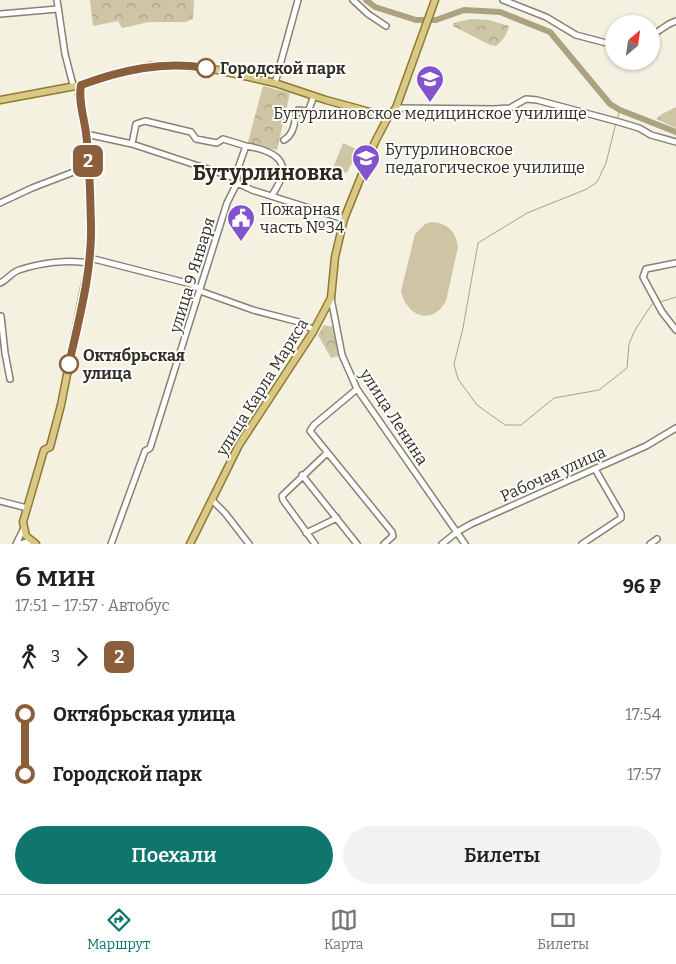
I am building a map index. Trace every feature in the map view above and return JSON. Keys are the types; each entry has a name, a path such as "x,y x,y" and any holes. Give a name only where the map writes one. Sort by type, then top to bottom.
{"main road":[{"name":"улица Ленина","path":"331,298 335,258 344,219 375,142 388,117 396,108 434,0"},
{"path":"0,100 81,85 126,71 150,66 174,65 218,70 275,83 388,117"},
{"path":"33,543 26,536 23,522 44,450 50,447 59,414 90,260 91,228 88,168 86,134 79,95 81,85"},
{"name":"улица Карла Маркса","path":"190,544 243,439 314,330 331,298"}],"street":[{"path":"57,0 65,54 73,85"},
{"path":"275,83 298,0"},
{"path":"353,0 368,14 386,26"},
{"path":"503,0 546,17 576,35 605,43"},
{"path":"0,14 58,9"},
{"path":"660,30 676,21"},
{"path":"284,140 290,137 292,133 298,110 306,111 309,109 314,96"},
{"path":"396,108 510,108 526,99 537,100 616,121 638,128 651,135 676,142"},
{"path":"132,144 136,124 145,121 191,132 196,139 216,143 223,139 268,151 280,163 283,170 272,196"},
{"path":"86,134 132,144 232,177 237,183 252,190 344,219"},
{"path":"237,183 237,171 246,146"},
{"path":"0,203 32,188 88,168"},
{"name":"улица 9 Января","path":"111,544 145,452 150,448 228,203 237,183"},
{"path":"0,283 18,270 50,263 90,260 191,284 200,290 253,310 299,322 314,330"},
{"path":"676,262 646,270 643,277 662,312 676,330"},
{"name":"улица Ленина","path":"331,298 342,355 357,388 465,544"},
{"path":"1,316 2,354 10,379"},
{"path":"357,388 310,429 311,434 392,532 393,536 384,544"},
{"name":"Рабочая улица","path":"442,544 471,524 646,446 676,428"},
{"path":"315,544 282,500 282,496 327,453"},
{"path":"582,544 621,518 621,514 595,469"},
{"path":"302,475 358,544"},
{"path":"212,500 225,513 249,544"},
{"path":"0,501 27,508"},
{"path":"306,533 337,518"},
{"path":"16,544 24,527"},
{"path":"650,544 658,539"},
{"path":"20,544 33,543"}],"green space":[{"name":"Городской парк","path":"90,0 194,0 193,19 185,22 149,22 122,28 118,21 93,26"},
{"path":"471,19 489,20 509,26 501,42 496,46 490,45 453,26 453,23"},
{"path":"263,86 290,93 277,150 248,142"},
{"path":"676,107 676,128 656,119 662,114"},
{"path":"343,143 358,150 347,173 333,168"},
{"path":"432,222 447,226 453,233 458,247 446,301 434,314 427,316 414,312 404,300 401,291 415,234 425,224"},
{"path":"324,325 333,327 338,356 331,358 318,335"}],"waterway":[{"path":"366,0 375,7 416,20 436,20 464,10 500,12 550,32 610,104 620,110 676,132"},
{"path":"617,120 620,110"},
{"path":"616,123 606,163 597,182 587,189 527,213 478,243 463,328 454,364 458,379 477,405 505,425 521,425 554,398 599,390 627,368 629,344 635,330 652,304 656,303"},
{"path":"660,302 676,297"}],"bus line":[{"name":"2","path":"69,364 89,263 91,228 88,151 79,95 81,85 101,77 150,66 174,65 206,68"}],"place":[{"name":"Городской парк","path":"206,68"},
{"name":"Бутурлиновское медицинское училище","path":"430,103"},
{"name":"Бутурлиновское педагогическое училище","path":"366,182"},
{"name":"Пожарная часть №34","path":"241,242"},
{"name":"Октябрьская улица","path":"69,364"}],"district":[{"name":"Бутурлиновка","path":"268,173"}]}
